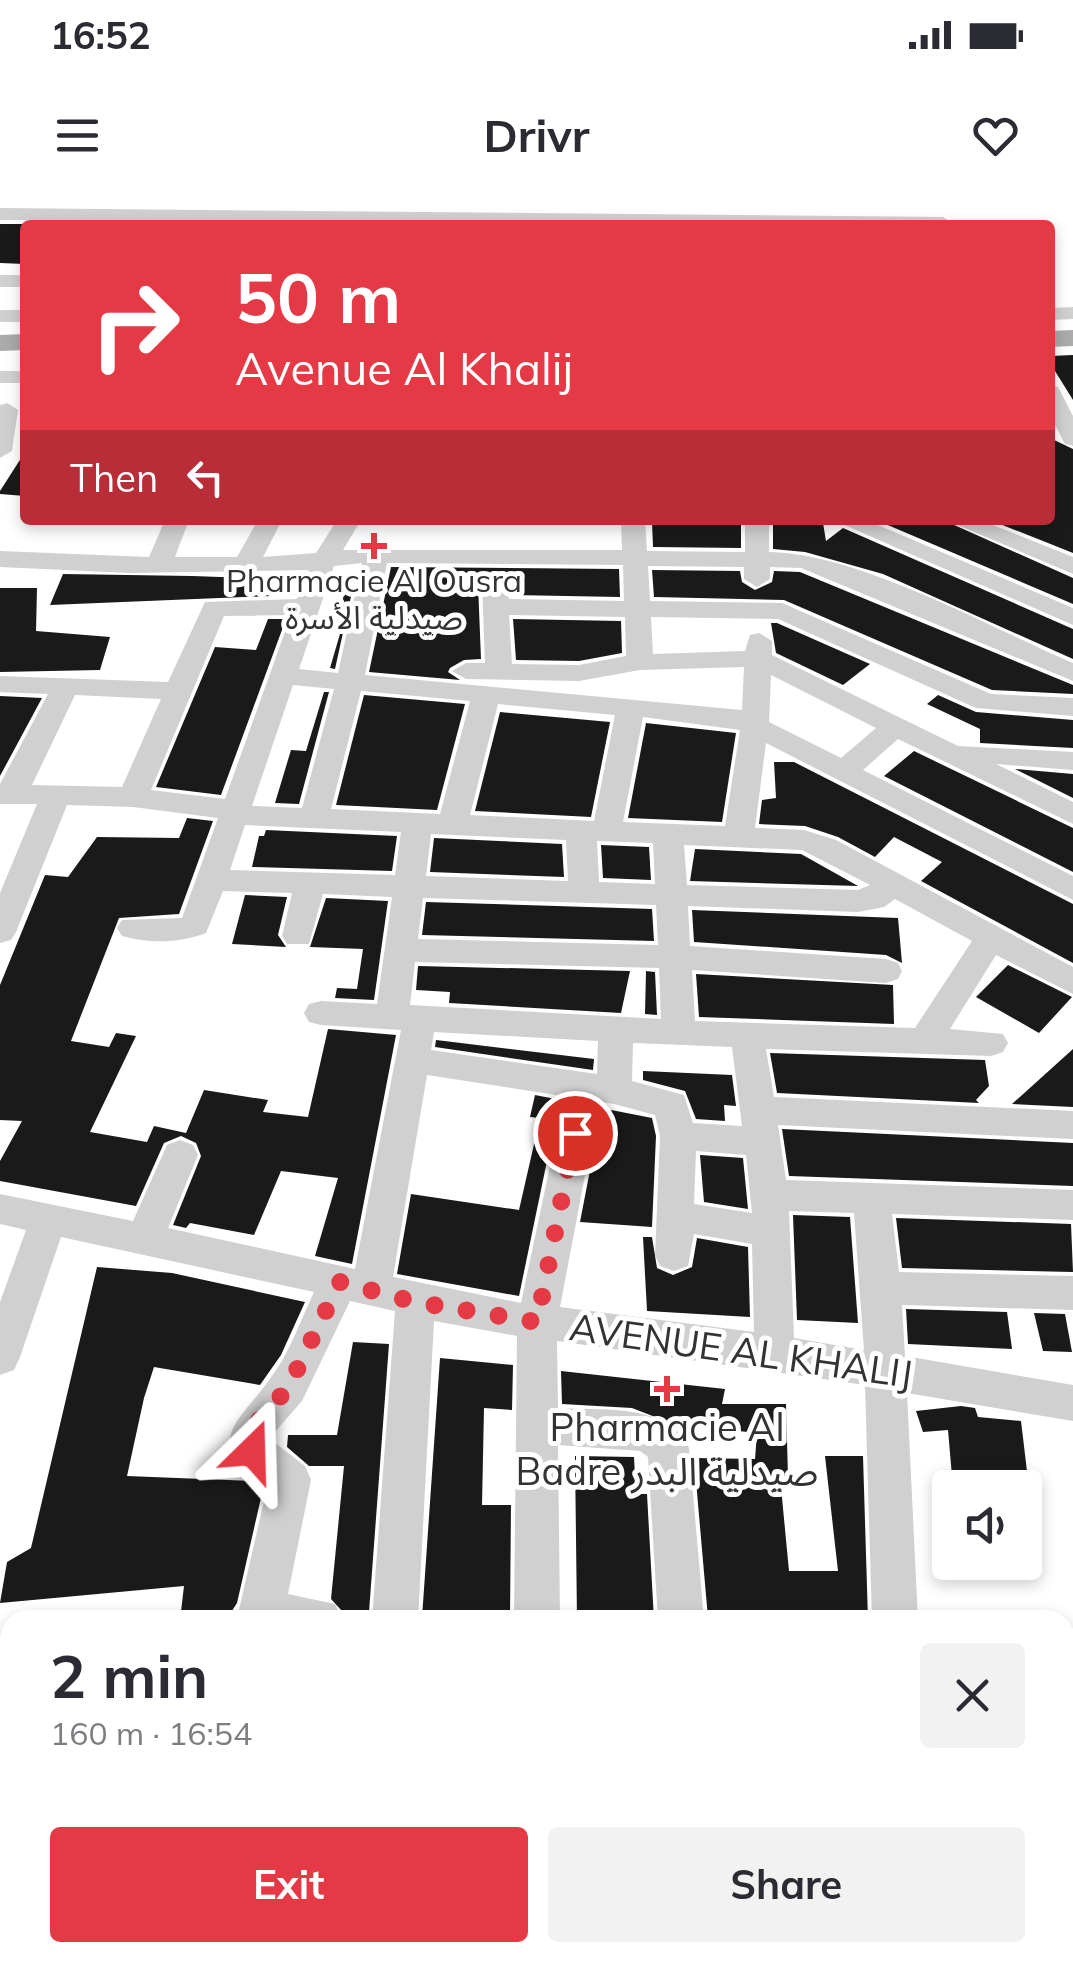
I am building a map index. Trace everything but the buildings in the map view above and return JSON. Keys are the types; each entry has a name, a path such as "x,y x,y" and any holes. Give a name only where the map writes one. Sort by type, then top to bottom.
{"street":[{"path":"0,214 414,215 524,220"},
{"path":"1055,404 1065,428"},
{"path":"9,447 11,410"},
{"path":"159,565 175,525"},
{"path":"246,565 267,525"},
{"path":"133,928 179,930 196,924 306,606 343,525"},
{"path":"633,525 640,662"},
{"path":"740,834 759,659 757,525"},
{"path":"857,525 1073,617"},
{"path":"983,525 1008,530 1073,566"},
{"path":"0,558 159,565 323,562 376,555 756,558 820,563 1073,674"},
{"path":"314,818 352,673 376,555"},
{"path":"453,824 493,684 494,556"},
{"path":"132,797 216,606 306,606"},
{"path":"495,607 758,609 796,615 986,702 1073,707"},
{"path":"493,684 640,662 759,659 1073,814"},
{"path":"282,676 352,673 493,684 631,707 720,714 755,723 1073,890"},
{"path":"0,684 176,691"},
{"path":"65,688 7,795 132,797 233,812 314,818 779,835 825,846 1073,982"},
{"path":"584,891 594,829 631,707"},
{"path":"844,771 896,726"},
{"path":"949,752 1073,760"},
{"path":"0,932 56,797"},
{"path":"262,1610 290,1480 282,1470 258,1459 252,1451 254,1426 288,1388 355,1286 412,1060 402,950 417,822"},
{"path":"668,832 679,1034"},
{"path":"210,880 868,900 892,885"},
{"path":"298,936 310,883"},
{"path":"924,1042 991,937"},
{"path":"402,950 677,957 886,971"},
{"path":"320,1012 616,1027 679,1034 991,1042"},
{"path":"540,1079 550,1025"},
{"path":"614,1090 616,1027"},
{"path":"747,1035 769,1213 774,1352"},
{"path":"412,1060 614,1090 671,1105 678,1136 674,1255"},
{"path":"678,1136 760,1126 1073,1126"},
{"path":"537,1610 537,1322 575,1133"},
{"path":"145,1238 180,1155"},
{"path":"675,1216 769,1213 871,1199 1073,1205"},
{"path":"871,1199 882,1288 895,1610"},
{"name":"AVENUE AL KHALIJ","path":"0,1209 145,1238 415,1302 774,1352 1073,1403"},
{"path":"0,1357 49,1219"},
{"path":"882,1288 1073,1294"},
{"path":"396,1610 415,1302"},
{"path":"538,1425 648,1433 668,1448 680,1610"}],"place":[{"name":"Pharmacie Al Ousra صيدلية الأسرة","path":"374,546"},
{"name":"Pharmacie Al Badre صيدلية البدر","path":"667,1389"}],"route":[{"path":"252,1451 254,1426 288,1388 340,1282 415,1302 537,1322 575,1133"}]}
